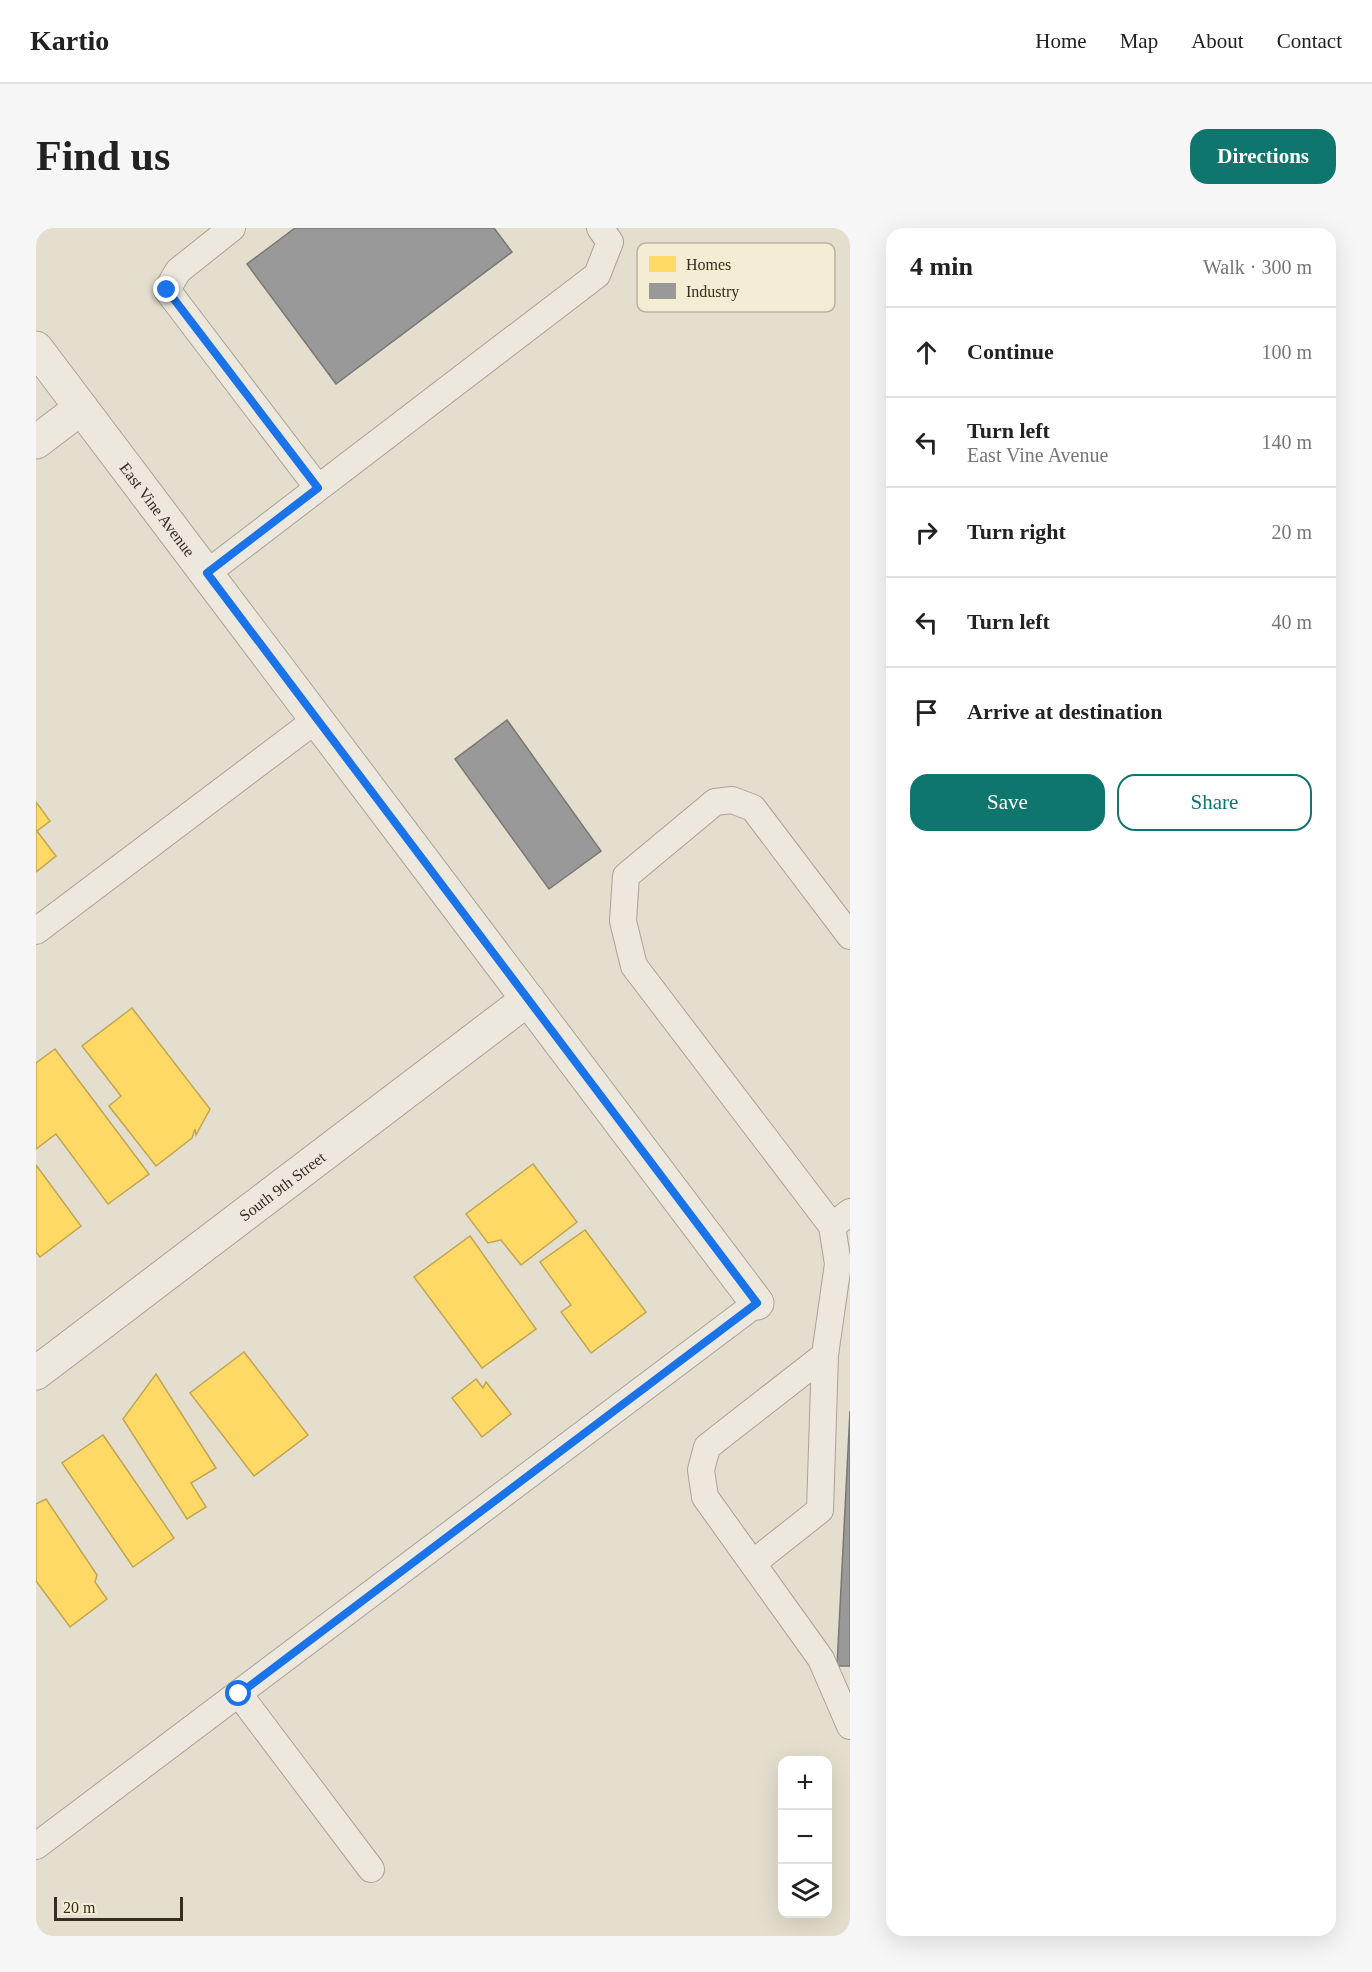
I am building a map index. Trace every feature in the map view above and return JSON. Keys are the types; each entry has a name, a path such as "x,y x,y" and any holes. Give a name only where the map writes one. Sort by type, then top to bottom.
{"street":[{"name":"East Vine Avenue","path":"36,348 757,1303"},
{"path":"36,442 81,408"},
{"name":"South 9th Street","path":"36,1372 528,999"}],"lane":[{"path":"232,228 178,271 167,290 318,488"},
{"path":"207,573 597,275 610,242 600,228"},
{"path":"36,931 317,719"},
{"path":"753,1563 820,1510 825,1355 838,1264 841,1219 634,966 623,921 626,876 716,802 732,800 753,808 850,936"},
{"path":"36,1846 757,1303"},
{"path":"825,1355 707,1447 701,1470 705,1497 821,1659 850,1726"},
{"path":"239,1694 371,1869"}],"building: Homes":[{"path":"36,802 50,821 37,831 56,856 36,872"},
{"path":"132,1008 210,1109 196,1135 195,1129 192,1138 156,1166 109,1106 121,1096 82,1046"},
{"path":"55,1049 149,1174 108,1204 56,1134 36,1149 36,1063"},
{"path":"533,1164 577,1222 521,1265 501,1240 488,1243 466,1214"},
{"path":"36,1165 81,1226 40,1257 36,1252"},
{"path":"585,1230 646,1312 591,1353 561,1312 571,1305 540,1262"},
{"path":"470,1236 536,1329 482,1368 414,1277"},
{"path":"244,1352 308,1435 254,1476 190,1393"},
{"path":"156,1374 216,1468 191,1483 206,1507 187,1519 123,1419"},
{"path":"476,1379 483,1388 486,1382 511,1414 482,1437 452,1398"},
{"path":"103,1435 174,1538 133,1567 62,1463"},
{"path":"46,1499 97,1575 95,1582 107,1599 70,1627 36,1581 36,1504"}],"building: Industry":[{"path":"295,228 494,228 512,252 336,384 247,264"},
{"path":"507,720 601,851 549,889 455,759"},
{"path":"850,1411 850,1666 837,1666"}],"route":[{"path":"167,290 318,488 207,573 757,1303 239,1694"}]}
